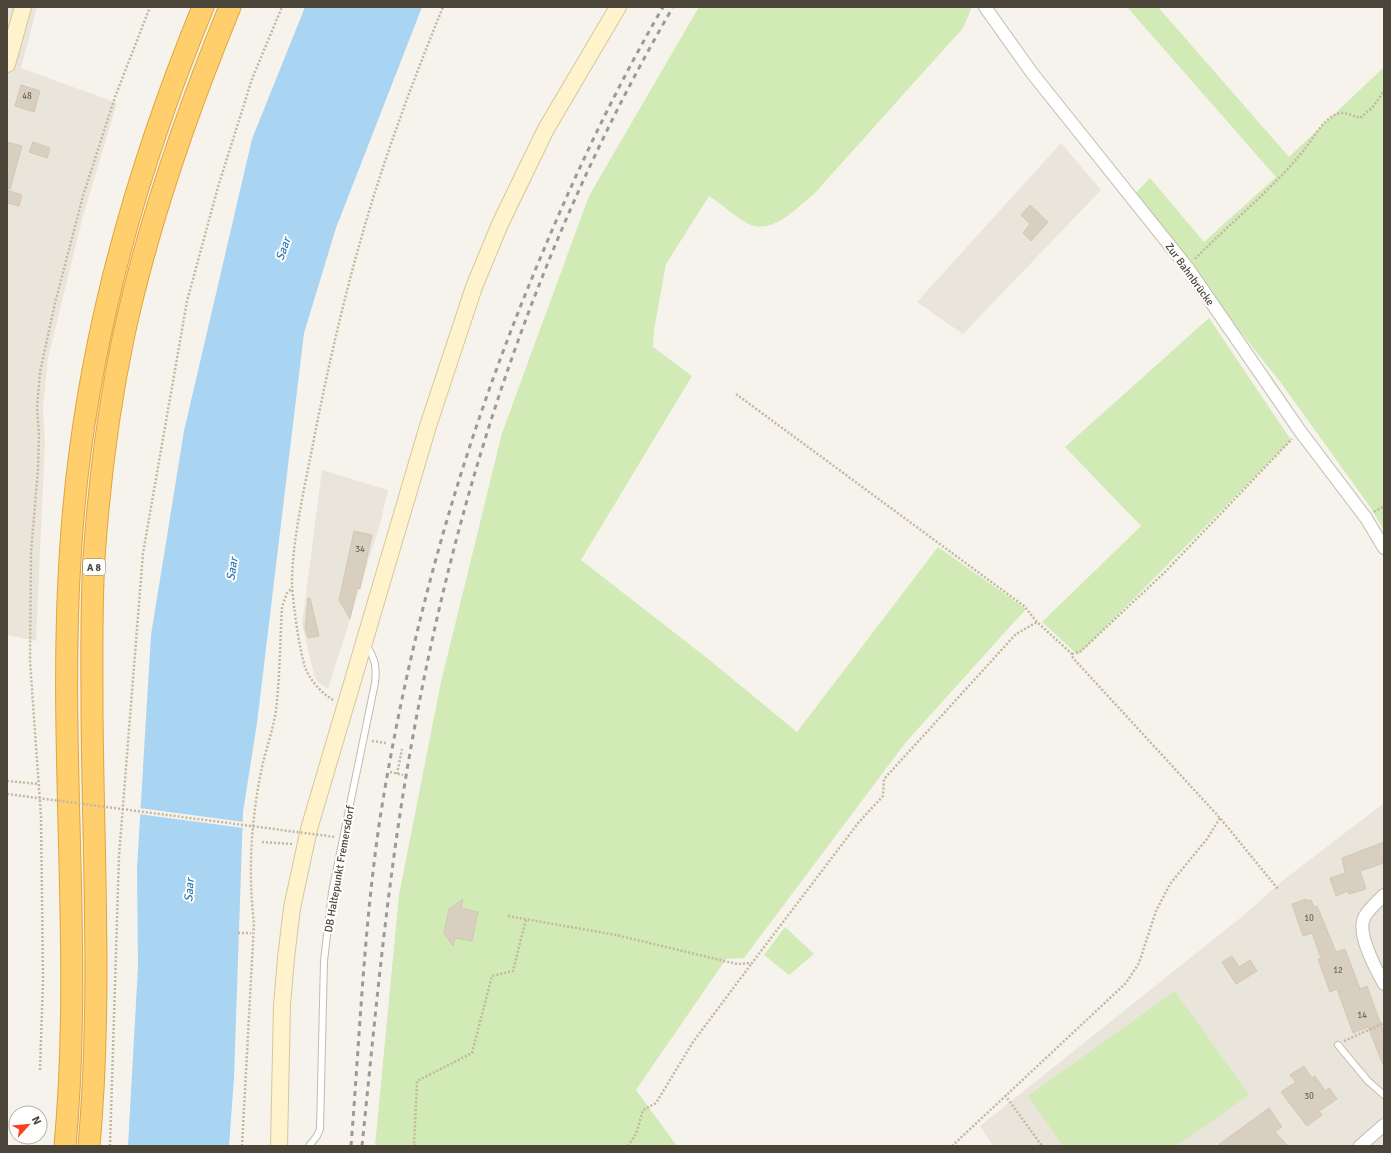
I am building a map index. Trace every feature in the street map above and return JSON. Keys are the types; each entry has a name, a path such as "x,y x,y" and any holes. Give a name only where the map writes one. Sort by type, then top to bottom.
{"highway":[{"name":"A 8","path":"64,1146 71,1033 71,877 67,632 70,559 76,483 87,398 99,334 119,254 137,190 167,102 203,7"},
{"name":"A 8","path":"89,1146 95,1011 92,632 94,560 100,485 123,339 142,261 161,197 190,110 230,7"}],"main road":[{"path":"7,64 23,7"},
{"path":"278,1146 282,1005 292,908 309,829 430,419 474,287 500,224 546,129 618,7"}],"street":[{"name":"Zur Bahnbrücke","path":"985,7 1032,73 1187,267 1300,431 1366,518 1384,548"},
{"path":"1384,895 1364,917 1361,927 1366,945 1384,984"},
{"path":"1360,1146 1384,1125"}],"lane":[{"name":"DB Haltepunkt Fremersdorf","path":"308,1146 317,1136 320,1129 324,961 332,892 344,840 375,683 376,665 372,654 364,643"},
{"path":"1338,1044 1368,1081 1384,1095"}],"path":[{"path":"40,1070 43,981 41,817 30,661 31,553 38,469 39,436 37,407 40,372 55,303 83,196 115,97 150,7"},
{"path":"110,1146 119,856 143,553 187,301 218,187 252,79 282,7"},
{"path":"345,707 320,690 313,682 305,666 293,588 294,554 302,502 328,368 347,288 375,191 422,59 443,7"},
{"path":"1187,267 1283,174 1305,150 1322,126 1336,114 1344,113 1360,118 1372,108 1384,91"},
{"path":"736,394 1024,606 1037,622 1072,654 1077,663 1220,818 1278,889"},
{"path":"1072,654 1081,651 1165,572 1300,431"},
{"path":"242,1146 254,923 250,894 253,834 260,773 276,711 282,607 287,593 293,588"},
{"path":"628,1146 636,1134 643,1110 656,1103 693,1042 859,822 882,796 884,779 1016,634 1037,622"},
{"path":"363,739 386,744"},
{"path":"397,774 402,748"},
{"path":"390,772 403,775"},
{"path":"7,781 39,784"},
{"path":"7,794 335,837"},
{"path":"952,1146 981,1121 1005,1095 1030,1074 1126,982 1139,962 1156,911 1170,884 1207,839 1220,818"},
{"path":"316,843 319,828"},
{"path":"262,842 295,844"},
{"path":"508,916 616,935 737,964 752,962"},
{"path":"416,1146 414,1145 418,1081 472,1053 492,976 513,971 526,918"},
{"path":"238,933 251,933"},
{"path":"1338,1044 1384,1023"},
{"path":"1005,1095 1042,1146"}],"shaded area":[{"path":"7,7 37,7 21,68 117,103 83,216 48,358 43,407 45,442 36,641 7,635"},
{"path":"1061,143 1101,190 963,334 917,302"},
{"path":"322,470 388,490 380,524 328,689 318,682 314,675 302,624"},
{"path":"1384,803 1384,1146 993,1146 980,1126 1244,915 1286,878"}],"green space":[{"path":"699,7 972,7 963,28 813,195 792,213 775,223 767,226 758,226 744,221 709,196 666,264 654,330 653,347 692,376 581,560 707,658 797,732 938,547 1026,609 906,742 744,958 726,959 636,1090 677,1146 375,1146 399,895 441,682 502,433 589,196"},
{"path":"1127,7 1158,7 1289,157 1384,67 1384,531 1371,508 1281,383 1133,196 1150,178 1204,242 1276,177"},
{"path":"1209,318 1291,440 1078,655 1042,622 1141,526 1065,447"},
{"path":"785,927 814,954 789,975 764,955"},
{"path":"1175,991 1249,1095 1176,1146 1063,1146 1028,1096"}],"water":[{"name":"Saar","path":"305,7 422,7 336,228 304,333 257,723 243,812 234,1078 229,1146 128,1146 138,967 137,868 151,635 184,431 252,139"}],"pier":[{"path":"139,808 244,822 244,828 138,814"}],"building":[{"path":"21,85 40,91 34,112 15,106"},
{"path":"7,142 22,146 10,189 7,188"},
{"path":"33,142 50,148 47,158 29,152"},
{"path":"7,190 22,195 19,206 7,203"},
{"path":"1030,205 1048,222 1031,241 1023,233 1030,224 1021,215"},
{"path":"354,531 372,535 360,589 357,588 350,619 339,600"},
{"path":"308,598 310,598 319,636 308,638 305,628"},
{"path":"1384,842 1384,863 1360,871 1366,889 1349,894 1348,891 1336,896 1330,878 1345,873 1342,858"},
{"path":"463,899 461,908 478,912 472,941 455,938 453,946 444,933 449,909"},
{"path":"1306,899 1306,901 1311,900 1314,907 1317,906 1336,952 1345,949 1360,989 1367,986 1384,1033 1384,1067 1368,1027 1353,1033 1337,989 1330,992 1318,959 1321,958 1312,933 1303,936 1292,904"},
{"path":"1232,956 1239,967 1250,960 1257,971 1236,984 1222,962"},
{"path":"1304,1066 1312,1078 1315,1076 1325,1091 1329,1088 1337,1099 1319,1111 1322,1115 1307,1126 1281,1092 1296,1082 1290,1075"},
{"path":"1269,1108 1282,1127 1275,1132 1288,1146 1217,1146"}],"railway":[{"path":"351,1146 366,937 381,812 409,669 445,528 489,390 542,254 598,129 663,7"},
{"path":"362,1146 383,941 396,838 413,736 432,641 455,546 481,453 511,360 545,269 584,180 626,92 673,7"}]}
